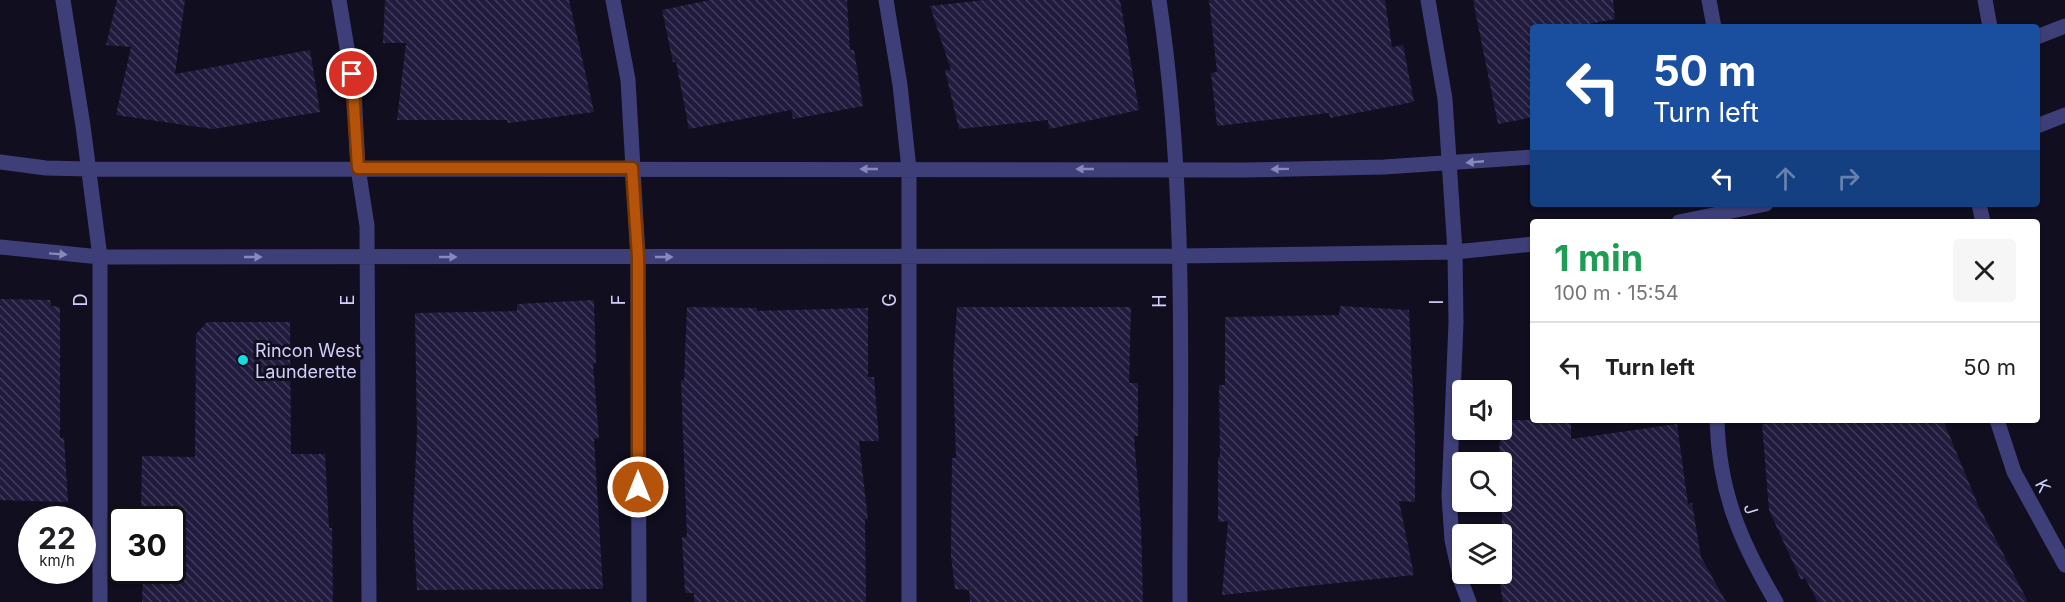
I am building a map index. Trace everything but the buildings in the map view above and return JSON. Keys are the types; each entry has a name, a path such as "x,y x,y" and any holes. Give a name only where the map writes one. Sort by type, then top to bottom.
{"street":[{"name":"D","path":"63,0 100,257 100,602"},
{"name":"E","path":"339,0 354,90 358,168 367,226 369,602"},
{"name":"F","path":"613,0 628,80 638,257 639,602"},
{"name":"G","path":"886,0 900,85 909,169 909,602"},
{"name":"H","path":"1159,0 1169,66 1177,169 1180,602"},
{"name":"I","path":"1428,0 1445,99 1455,252 1456,322 1449,496 1452,540 1461,581 1469,602"},
{"path":"1709,0 1713,24"},
{"path":"1985,0 1989,24"},
{"path":"2040,36 2065,26"},
{"path":"2040,125 2065,115"},
{"path":"0,162 46,168 88,169 1318,169 1448,164 1530,157"},
{"path":"1690,219 1748,207"},
{"path":"0,247 100,257 638,257 1178,256 1455,252 1530,244"},
{"name":"J","path":"1717,423 1718,454 1725,493 1736,527 1776,602"},
{"name":"K","path":"1998,423 2014,472 2065,565"}],"place":[{"name":"Rincon West Launderette","path":"243,360"}],"route":[{"path":"352,74 357,121 358,168 632,168 633,210 638,257 638,487"}]}
